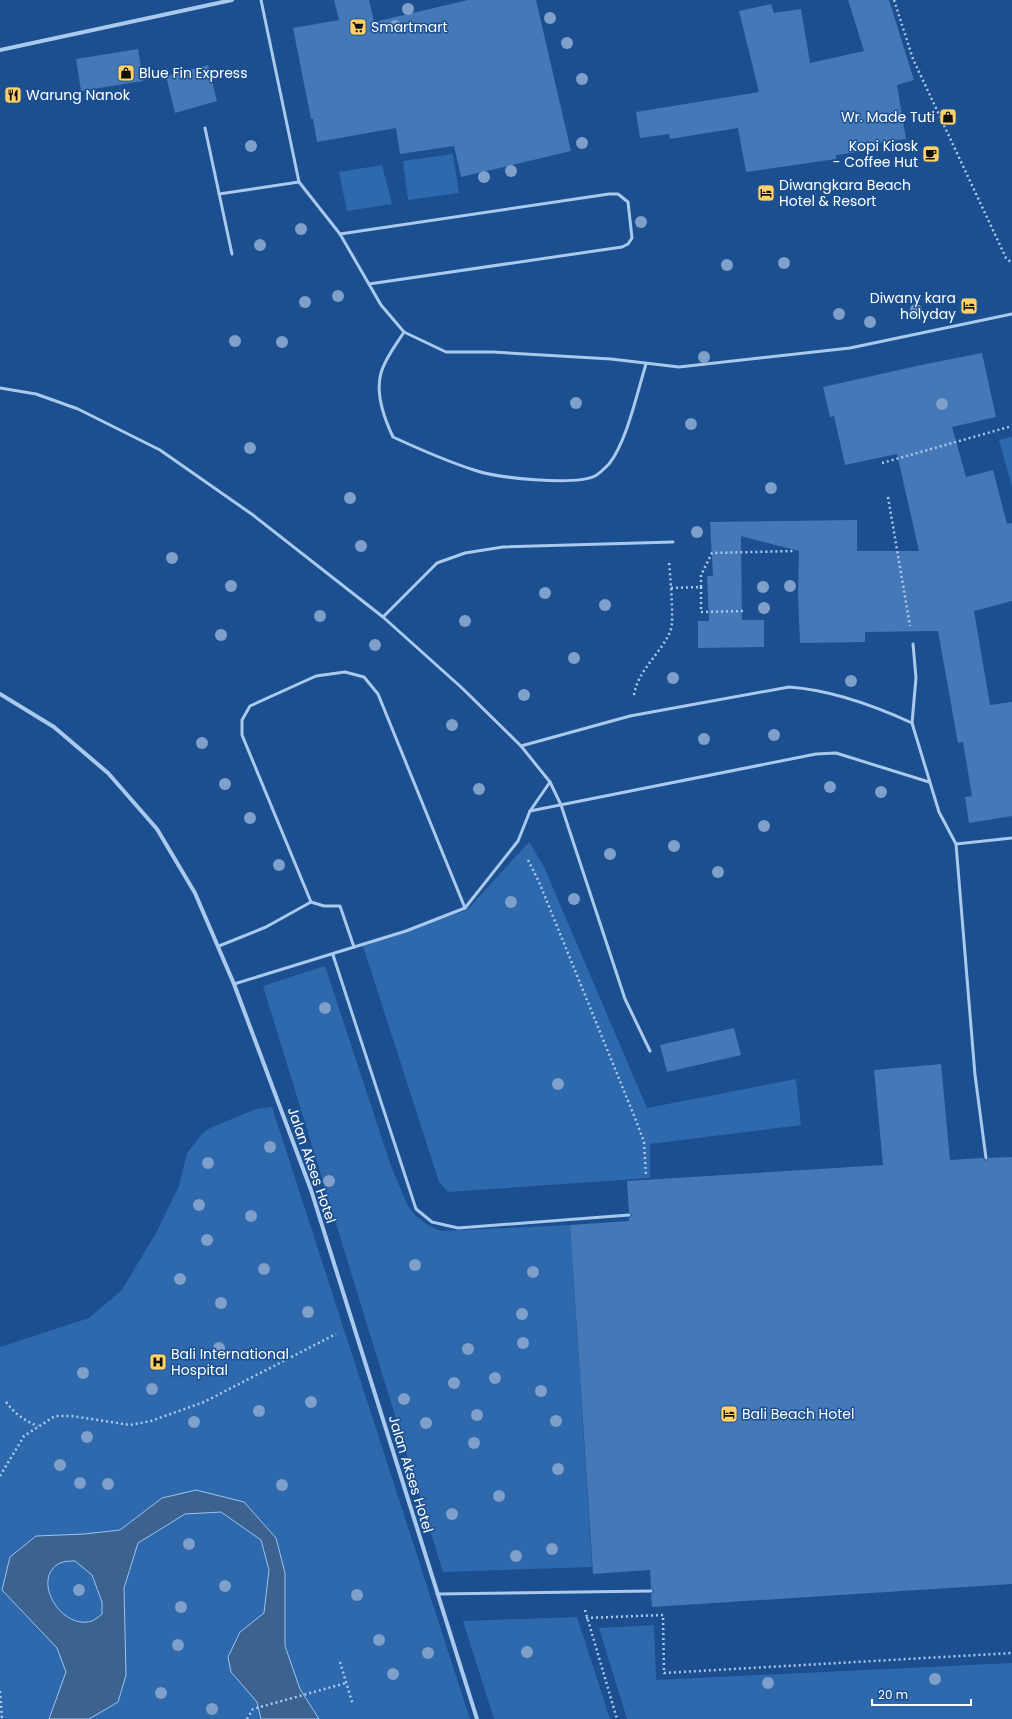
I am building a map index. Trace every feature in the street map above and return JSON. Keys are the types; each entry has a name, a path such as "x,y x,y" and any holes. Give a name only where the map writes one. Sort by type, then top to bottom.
{"street":[{"path":"0,50 232,0"},
{"name":"Jalan Akses Hotel","path":"0,694 54,727 108,773 157,829 194,893 219,946 311,1190 477,1719"}],"lane":[{"path":"262,0 299,182 340,234 381,305 404,332 446,352 493,352 611,360 678,367 850,348 1012,314"},
{"path":"205,128 232,254"},
{"path":"219,194 299,182"},
{"path":"340,234 609,194 618,194 628,202 632,238 628,244 622,247 369,284"},
{"path":"404,332 389,356 381,374 381,400 385,419 393,437 422,451 476,471 517,478 564,481 595,476 609,464 621,441 646,364"},
{"path":"0,388 36,394 78,409 160,450 253,515 383,617 462,688 521,746 550,782 560,805 625,999 650,1051"},
{"path":"383,617 437,563 465,553 503,547 672,542"},
{"path":"913,644 916,678 912,723 939,812 956,844 975,1075 986,1158"},
{"path":"311,902 242,736 242,720 250,706 316,676 345,672 364,677 378,694 466,908"},
{"path":"521,746 630,716 789,687 807,688 872,705 912,723"},
{"path":"530,811 816,754 836,753 929,782"},
{"path":"234,984 406,931 466,908 518,841 530,811 550,782"},
{"path":"956,844 1012,838"},
{"path":"219,946 266,926 311,902 324,906 340,906 354,947"},
{"path":"333,954 416,1209 432,1222 458,1228 629,1215"},
{"path":"437,1594 651,1591"}],"path":[{"path":"894,0 913,59 1006,258 1012,263"},
{"path":"882,463 1012,426"},
{"path":"888,497 913,644"},
{"path":"630,716 635,688 671,628 671,588 668,542"},
{"path":"744,611 702,612 701,575 712,553 793,551"},
{"path":"671,588 701,587"},
{"path":"518,841 539,882 635,1118 644,1142 646,1176"},
{"path":"0,1476 24,1436 55,1416 72,1416 130,1425 151,1421 204,1402 353,1325"},
{"path":"6,1402 13,1411 26,1421 39,1427"},
{"path":"581,1592 586,1618 617,1719"},
{"path":"586,1618 663,1616 664,1673 1012,1653"},
{"path":"340,1662 353,1705"},
{"path":"247,1719 253,1709 346,1683"},
{"path":"0,1691 2,1719"}],"shaded area":[{"path":"453,154 459,193 408,200 403,161"},
{"path":"382,165 392,204 347,211 339,172"},
{"path":"1012,437 1012,487 999,440"},
{"path":"529,842 544,867 647,1108 796,1079 801,1125 650,1144 650,1178 448,1192 439,1182 363,946 467,910"},
{"path":"325,966 390,1163 408,1206 416,1216 428,1225 441,1231 570,1225 592,1567 443,1572 263,986"},
{"name":"Bali International Hospital","path":"272,1107 470,1719 0,1719 0,1347 89,1318 121,1291 156,1233 179,1186 187,1153 201,1135 210,1128 256,1109"},
{"path":"196,1490 244,1502 276,1538 285,1573 285,1646 300,1689 319,1719 261,1719 257,1702 231,1672 228,1657 240,1632 264,1613 269,1570 261,1540 221,1512 185,1514 138,1543 124,1588 126,1675 118,1702 89,1719 49,1719 66,1672 57,1648 2,1590 10,1557 36,1536 84,1534 120,1530 162,1498","holes":["68,1561 75,1561 92,1575 102,1602 102,1614 92,1621 80,1622 70,1618 60,1611 53,1601 49,1591 48,1580 51,1570 60,1563"]},
{"path":"577,1617 610,1719 494,1719 463,1621"},
{"path":"654,1625 656,1680 1012,1663 1012,1719 627,1719 599,1628"}],"building":[{"path":"334,0 369,0 374,22 468,0 536,0 571,151 461,177 454,146 400,154 396,128 317,142 293,28 339,20"},
{"path":"848,0 889,0 914,80 897,85 906,139 871,144 872,150 836,155 836,159 746,172 738,128 670,139 669,134 640,138 636,112 759,92 739,11 771,4 774,13 801,9 810,63 864,51"},
{"path":"138,49 143,81 81,91 76,59"},
{"path":"208,65 217,101 175,113 166,76"},
{"path":"982,353 996,417 952,427 966,477 993,470 1007,524 1012,523 1012,601 974,611 990,705 1012,702 1012,816 969,823 965,797 972,796 963,742 958,743 938,631 865,632 865,642 800,643 798,596 799,551 741,536 742,620 764,620 764,647 698,648 698,621 709,621 707,576 713,576 710,522 857,520 857,551 919,551 897,454 845,465 834,416 830,417 823,387"},
{"path":"734,1028 741,1055 667,1072 660,1045"},
{"path":"941,1064 950,1160 983,1158 986,1161 989,1158 1012,1157 1012,1584 652,1607 651,1594 654,1591 651,1588 650,1570 593,1574 570,1225 629,1221 629,1218 632,1215 629,1212 627,1181 883,1165 874,1070"}],"place":[{"name":"Smartmart","path":"358,27"},
{"name":"Blue Fin Express","path":"126,73"},
{"name":"Warung Nanok","path":"13,95"},
{"name":"Wr. Made Tuti","path":"948,117"},
{"name":"Kopi Kiosk - Coffee Hut","path":"931,154"},
{"name":"Diwangkara Beach Hotel & Resort","path":"766,193"},
{"name":"Diwany kara holyday","path":"969,306"},
{"name":"Bali International Hospital","path":"158,1362"},
{"name":"Bali Beach Hotel","path":"729,1414"}]}
